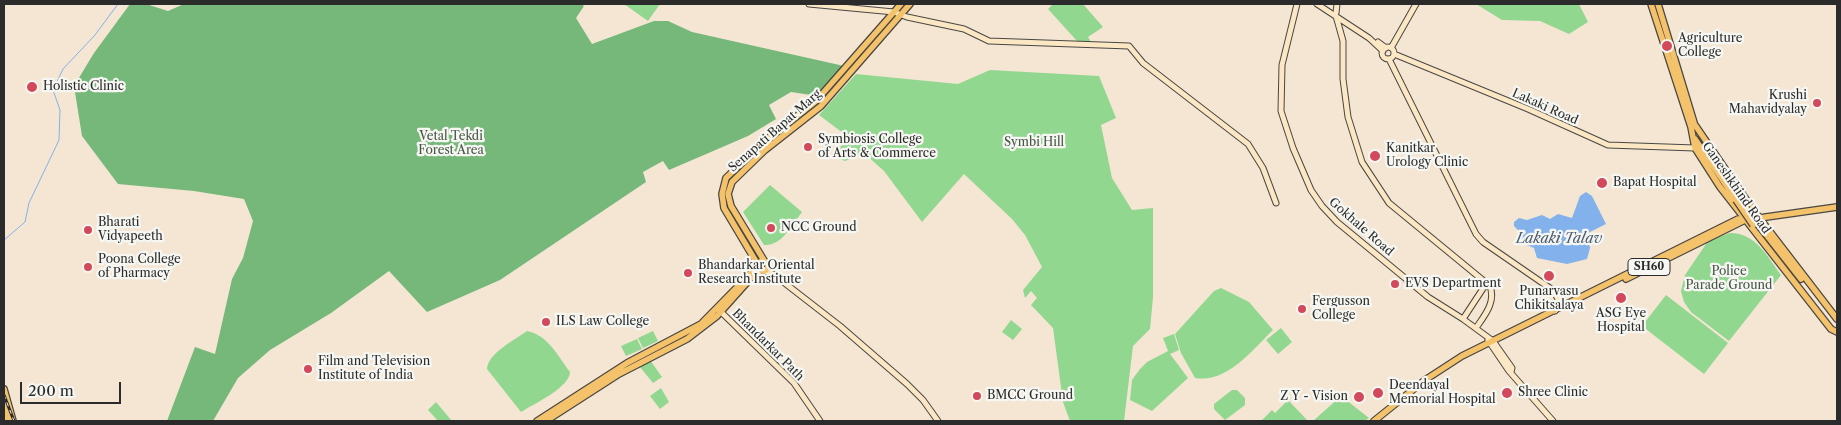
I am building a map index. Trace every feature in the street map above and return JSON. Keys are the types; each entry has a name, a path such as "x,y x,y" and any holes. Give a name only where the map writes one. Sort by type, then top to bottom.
{"main road":[{"name":"Senapati Bapat Marg","path":"762,267 724,208 722,194 726,178 760,145 811,106 901,4"},
{"name":"Senapati Bapat Marg","path":"762,267 730,206 728,194 732,182 765,150 815,111 910,4"},
{"name":"Ganeshkhind Road","path":"1651,4 1693,126"},
{"name":"Ganeshkhind Road","path":"1658,4 1693,126 1695,148 1738,200 1745,220 1831,329 1837,332"},
{"path":"1693,126 1697,144 1738,200 1837,324"},
{"path":"1745,220 1757,222 1837,207"},
{"name":"SH60","path":"1374,421 1446,365 1745,220"},
{"name":"Ganeshkhind Road","path":"1757,222 1837,319"},
{"path":"1757,222 1837,332"},
{"path":"546,421 619,374 687,339 762,267"},
{"name":"SH60","path":"1491,342 1496,343 1530,327 1563,310 1563,307"},
{"path":"537,421 627,363 694,328 719,310"},
{"path":"4,389 13,421"},
{"path":"5,407 8,421"}],"street":[{"path":"810,4 894,12 964,29 989,41 1129,46 1143,63 1248,144 1263,168 1276,203"},
{"name":"Gokhale Road","path":"1297,4 1282,65 1281,111 1292,148 1311,190 1322,206 1337,222 1428,297 1463,318 1491,342"},
{"path":"1317,4 1336,15"},
{"path":"1322,4 1394,54 1389,59"},
{"path":"1337,4 1336,15 1343,41 1343,79 1351,132 1359,156 1386,205 1483,285 1484,287 1463,318"},
{"path":"1416,4 1383,56 1389,59 1430,146 1482,242 1571,303"},
{"name":"Lakaki Road","path":"1394,54 1528,109 1608,145 1695,148"},
{"path":"1370,178 1389,203 1490,286 1492,292 1489,308 1476,328"},
{"path":"762,267 840,326 923,400 938,421"},
{"path":"1554,292 1558,299 1555,311"},
{"path":"1560,295 1563,307"},
{"name":"Bhandarkar Path","path":"719,310 794,383 820,421"},
{"path":"1491,342 1511,372 1553,421"},
{"path":"1380,416 1384,421"}],"green space":[{"name":"Vetal Tekdi Forest Area","path":"130,4 146,4 168,11 184,4 581,4 584,6 576,18 592,44 654,21 668,21 692,32 844,66 818,96 791,92 769,105 776,119 748,136 669,170 663,161 643,172 646,182 500,280 427,312 389,271 331,313 270,350 238,378 213,421 167,421 195,347 215,354 232,279 243,258 253,221 244,199 194,191 118,184 82,136 74,86 94,53"},
{"path":"624,4 660,4 648,21"},
{"path":"1053,4 1083,4 1103,27 1088,37 1091,42 1077,41 1048,9"},
{"path":"1476,4 1579,4 1588,22 1569,34 1540,21 1502,20"},
{"name":"Symbi Hill","path":"990,70 1099,76 1116,118 1101,125 1112,178 1132,210 1153,208 1153,297 1150,329 1133,346 1124,421 1070,421 1063,402 1053,328 1031,305 1037,298 1031,291 1025,298 1023,290 1042,267 1025,235 1012,219 964,174 922,222 884,171 864,153 845,161 835,157 847,136 819,115 856,74 958,84"},
{"name":"NCC Ground","path":"770,185 802,212 781,238 776,242 764,245 743,212"},
{"name":"Police Parade Ground","path":"1730,233 1739,234 1754,241 1766,253 1781,275 1729,341 1691,312 1684,302 1681,291 1685,275 1708,241"},
{"path":"1221,288 1249,302 1273,330 1248,355 1229,370 1207,378 1195,378 1181,353 1175,334 1214,291"},
{"path":"1666,295 1728,343 1704,374 1642,326"},
{"path":"1011,320 1022,329 1013,340 1002,332"},
{"path":"1281,328 1292,342 1278,354 1266,340"},
{"path":"527,331 534,333 547,342 570,372 568,378 558,389 521,412 487,369 497,352"},
{"path":"653,331 658,341 643,348 638,338"},
{"path":"1174,334 1179,350 1170,354 1188,378 1152,411 1130,400 1132,380 1147,362 1168,351 1163,338"},
{"path":"637,339 642,349 626,356 621,346"},
{"path":"650,360 662,377 653,383 640,367"},
{"path":"661,388 669,402 660,409 650,396"},
{"path":"1232,390 1237,390 1245,398 1245,405 1225,420 1214,409 1214,404"},
{"path":"1341,396 1369,418 1364,421 1313,421"},
{"path":"1288,400 1308,421 1261,421 1272,410 1275,413"},
{"path":"436,402 452,421 438,421 428,410"}],"water":[{"name":"Lakaki Talav","path":"1586,192 1592,196 1606,224 1588,233 1590,248 1587,259 1567,264 1537,258 1534,248 1522,243 1521,233 1514,226 1514,222 1519,218 1527,220 1542,215 1550,219 1558,214 1572,218 1580,196"}],"waterway":[{"path":"4,240 25,222 29,203 59,140 60,110 53,90 63,69 95,35 118,4"}],"railway":[{"path":"4,395 14,421"}],"place":[{"name":"Agriculture College","path":"1667,46"},
{"name":"Holistic Clinic","path":"32,87"},
{"name":"Krushi Mahavidyalay","path":"1817,103"},
{"name":"Symbiosis College of Arts & Commerce","path":"808,147"},
{"name":"Kanitkar Urology Clinic","path":"1375,156"},
{"name":"Bapat Hospital","path":"1602,183"},
{"name":"NCC Ground","path":"771,228"},
{"name":"Bharati Vidyapeeth","path":"88,230"},
{"name":"Poona College of Pharmacy","path":"88,267"},
{"name":"Bhandarkar Oriental Research Institute","path":"688,273"},
{"name":"Punarvasu Chikitsalaya","path":"1549,276"},
{"name":"EVS Department","path":"1395,284"},
{"name":"ASG Eye Hospital","path":"1621,298"},
{"name":"Fergusson College","path":"1302,309"},
{"name":"ILS Law College","path":"546,322"},
{"name":"Film and Television Institute of India","path":"308,369"},
{"name":"Deendayal Memorial Hospital","path":"1378,393"},
{"name":"Shree Clinic","path":"1507,393"},
{"name":"BMCC Ground","path":"977,396"},
{"name":"Z Y - Vision","path":"1359,397"}]}
